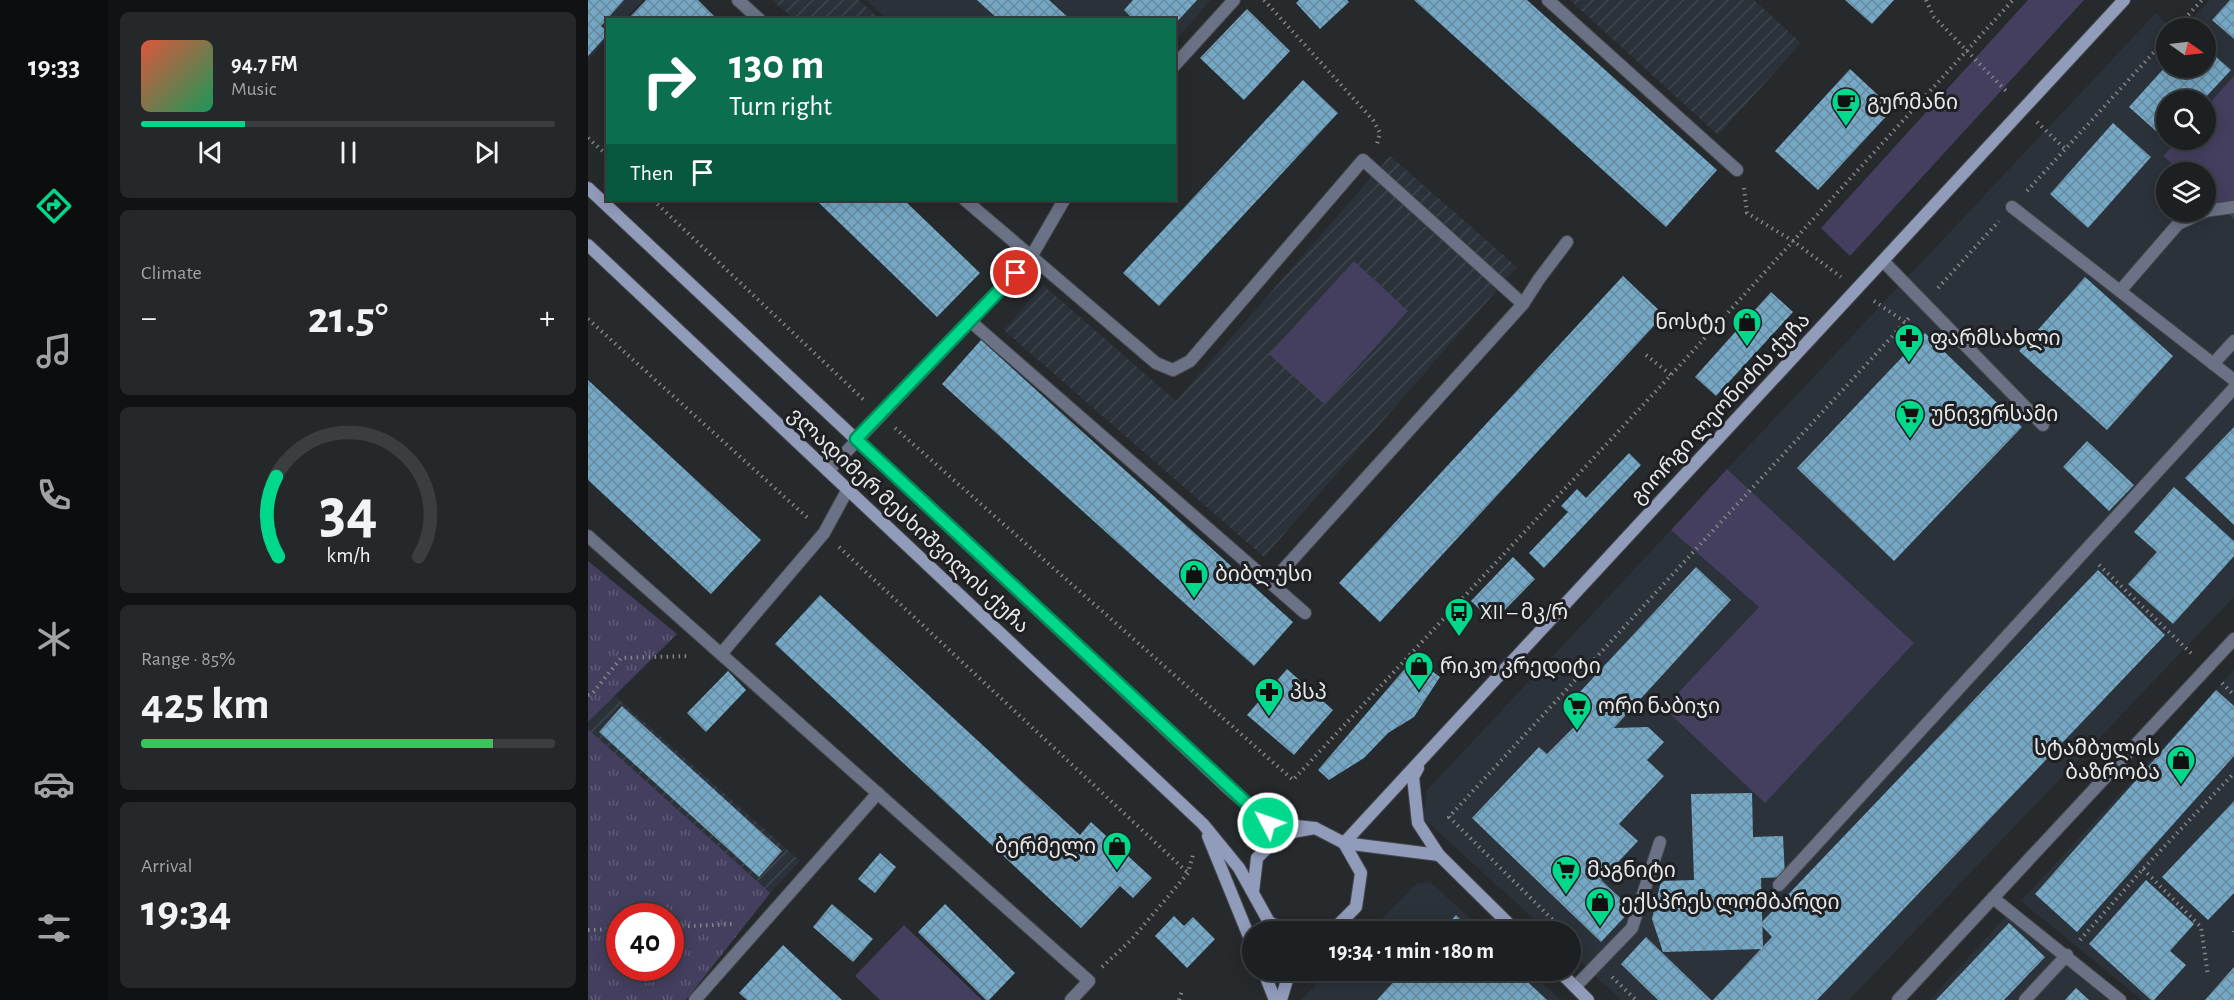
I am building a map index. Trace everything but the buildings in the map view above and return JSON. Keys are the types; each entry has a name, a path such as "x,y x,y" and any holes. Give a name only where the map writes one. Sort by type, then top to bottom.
{"street":[{"path":"738,0 758,18"},
{"path":"1176,64 1234,0"},
{"path":"1548,0 1737,170"},
{"name":"გიორგი ლეონიძის ქუჩა","path":"1344,843 2124,0"},
{"path":"966,201 1156,363 1173,370 1190,361 1363,160 1523,304"},
{"name":"ვლადიმერ მესხიშვილის ქუჩა","path":"588,188 1268,823 1315,828"},
{"path":"828,471 1031,257 1063,201"},
{"path":"2012,207 2234,380"},
{"path":"2216,209 2234,207"},
{"path":"2120,291 2182,222"},
{"path":"1272,582 1523,304 1567,242"},
{"name":"ვლადიმერ მესხიშვილის ქუჩა","path":"588,245 1203,824 1239,868 1268,921"},
{"path":"1883,261 2043,425"},
{"path":"970,321 1305,613"},
{"path":"2213,364 2234,341"},
{"path":"1779,885 2234,388"},
{"path":"721,654 824,533 848,489"},
{"path":"588,536 1089,981 1071,1000"},
{"path":"1898,1000 2234,639"},
{"path":"1426,754 1413,777 1418,823 1439,855 1507,921"},
{"path":"695,1000 878,794"},
{"path":"1203,824 1243,921"},
{"path":"1252,892 1257,858 1281,834 1315,828 1344,843 1439,855"},
{"path":"1575,987 1632,928 1660,842"},
{"path":"1342,921 1356,907 1361,873 1344,843"},
{"path":"1993,898 2067,955 2120,1000"},
{"path":"2025,1000 2067,955"},
{"path":"1267,981 1275,1000"},
{"path":"1281,1000 1287,981"},
{"path":"1569,981 1588,1000"}],"path":[{"path":"1264,0 1373,120 1380,133 1376,144 1363,160"},
{"path":"1926,0 1934,17 1966,52 2065,149"},
{"path":"654,201 880,415 1293,780 1671,375 2013,0"},
{"path":"2185,18 2202,0"},
{"path":"1554,921 1449,817 2156,50"},
{"path":"588,138 606,154"},
{"path":"1737,170 1746,192 1747,213 1793,241 1857,290 1905,322"},
{"path":"588,319 824,533 1188,873"},
{"path":"1646,355 1671,375"},
{"path":"2085,552 2234,695"},
{"path":"588,695 592,694 621,658 721,654"},
{"path":"2067,955 2143,869 2234,773"},
{"path":"1089,981 1132,939 1188,873 1203,824"},
{"path":"2143,869 2201,927 2208,976"},
{"path":"684,926 764,922"},
{"path":"588,930 606,929"},
{"path":"1179,1000 1182,991"}],"shaded area":[{"path":"588,0 643,0 626,18 606,18 606,40 588,60"},
{"path":"772,0 859,0 878,18 793,18"},
{"path":"866,0 1211,0 1176,40 1176,18 886,18"},
{"path":"1570,0 1754,0 1801,43 1718,135"},
{"path":"2210,0 2234,0 2234,76 2216,96 2216,90 2156,90 2156,150 2169,150 2163,156 2170,162 2156,162 2156,222 2216,222 2216,203 2234,219 2234,597 1849,1000 1621,1000 1581,962 1581,921 1536,921 1423,818 1427,790 1671,530 1759,607 1914,643 1727,469 2156,13 2161,18 2156,18 2156,78 2216,78 2216,18 2193,18"},
{"path":"1390,156 1517,267 1264,557 1004,330 1043,285 1176,401"},
{"name":"სტამბულის ბაზრობა","path":"2234,670 2234,1000 2142,1000 2021,901"},
{"path":"614,695 800,861 770,893 588,729 588,722"},
{"path":"1430,882 1473,921 1380,921 1417,883"},
{"path":"2007,915 2108,1000 1930,1000"},
{"path":"1319,981 1539,981 1561,1000 1301,1000"}],"green space":[{"path":"2028,0 2084,0 1850,256 1821,228"},
{"path":"2234,76 2234,219 2216,203 2216,162 2170,162 2163,156 2169,150 2216,150 2216,96"},
{"path":"1354,261 1408,311 1324,404 1269,354"},
{"path":"1727,469 1914,643 1765,803 1664,708 1759,607 1671,530"},
{"path":"588,561 677,634 588,722"},
{"path":"588,729 770,893 686,1000 588,1000"},
{"path":"904,925 982,1000 880,1000 855,976"}],"place":[{"name":"გურმანი","path":"1846,128"},
{"name":"ნოსტე","path":"1747,348"},
{"name":"ფარმსახლი","path":"1909,364"},
{"name":"უნივერსამი","path":"1910,440"},
{"name":"ბიბლუსი","path":"1194,600"},
{"name":"XII – მკ/რ","path":"1459,638"},
{"name":"რიკო კრედიტი","path":"1419,692"},
{"name":"პსპ","path":"1269,718"},
{"name":"ორი ნაბიჯი","path":"1577,732"},
{"name":"სტამბულის ბაზრობა","path":"2181,786"},
{"name":"ბერმელი","path":"1117,872"},
{"name":"მაგნიტი","path":"1566,896"},
{"name":"ექსპრეს ლომბარდი","path":"1600,928"}],"route":[{"path":"1016,273 856,439 1268,823"}]}
